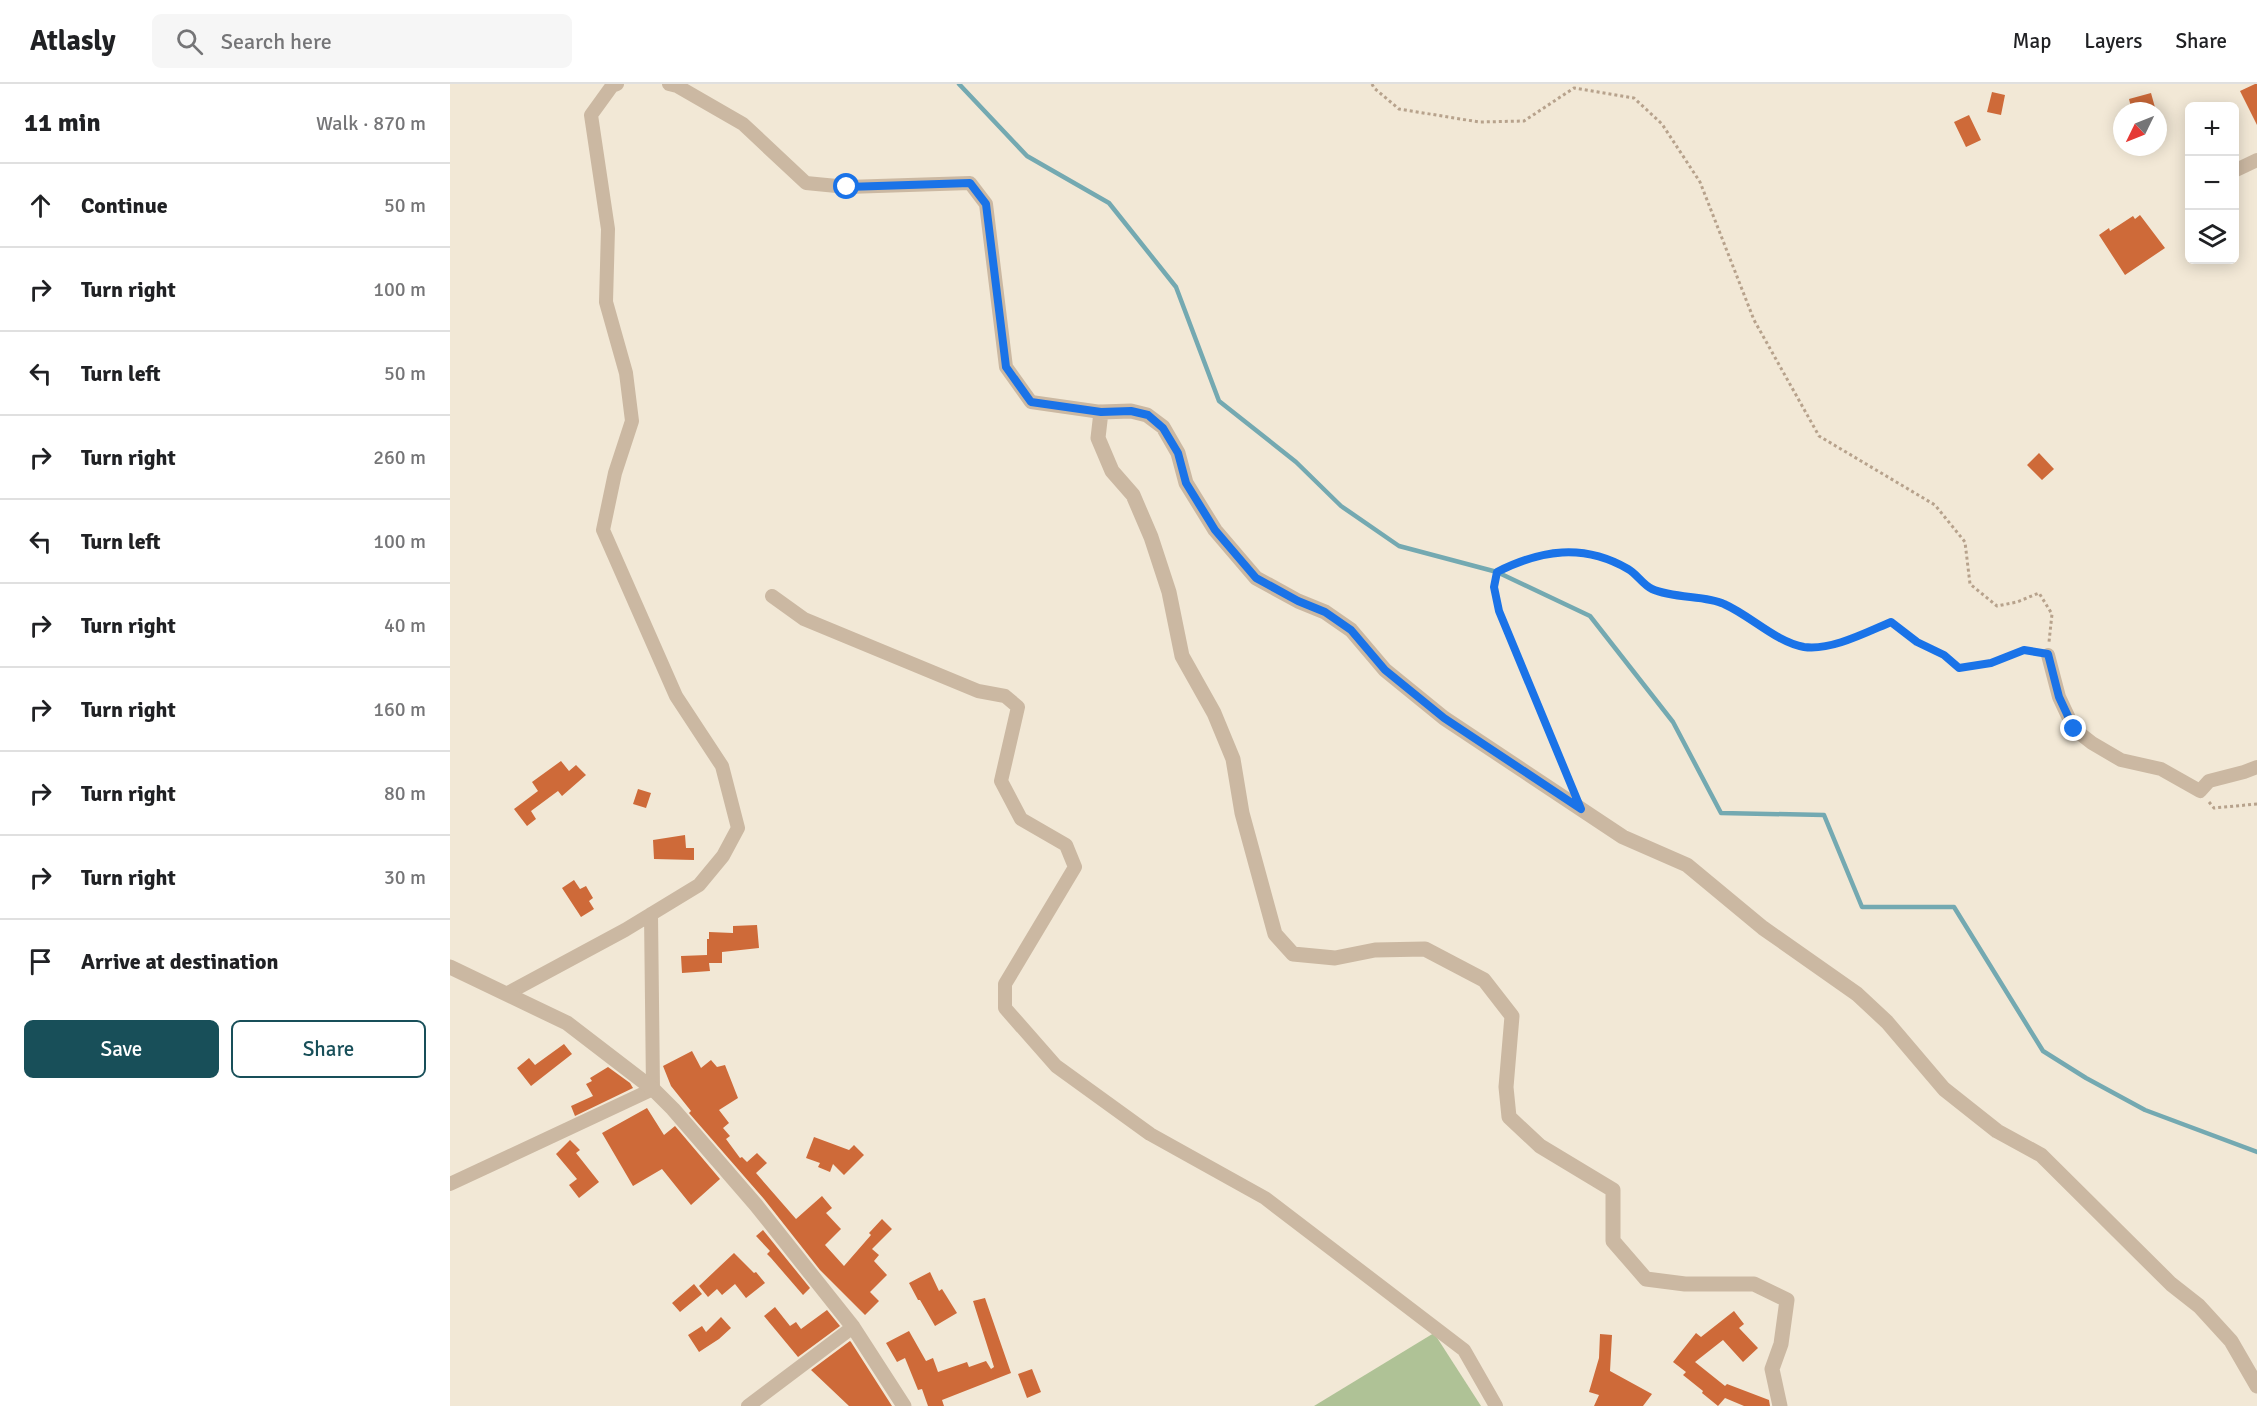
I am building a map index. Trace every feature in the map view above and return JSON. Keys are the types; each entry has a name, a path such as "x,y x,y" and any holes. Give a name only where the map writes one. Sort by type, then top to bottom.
{"street":[{"path":"508,993 699,885 723,856 738,828 722,766 676,696 603,530 615,473 632,421 626,373 606,302 608,229 591,115 612,86 617,84"},
{"path":"669,84 677,86 743,124 806,183 847,187 970,183 986,204 1006,367 1031,402 1101,412 1131,411 1148,415 1163,428 1178,453 1186,483 1215,530 1256,578 1298,601 1325,612 1351,630 1385,670 1444,718 1623,837 1687,865 1763,928 1857,994 1887,1022 1944,1089 1997,1131 2041,1155 2171,1284 2199,1306 2231,1341 2257,1386"},
{"path":"2239,169 2257,160"},
{"path":"1101,412 1098,438 1112,471 1132,495 1151,537 1168,592 1182,656 1214,713 1233,759 1242,813 1275,934 1293,954 1335,958 1375,950 1425,949 1485,980 1512,1016 1506,1087 1509,1117 1540,1146 1613,1190 1613,1240 1646,1279 1685,1284 1755,1284 1787,1300 1781,1344 1772,1369 1780,1406"},
{"path":"772,596 804,619 978,691 1005,696 1018,707 1001,781 1021,819 1066,844 1075,867 1005,984 1005,1008 1056,1066 1150,1134 1265,1198 1464,1350 1496,1406"},
{"path":"2048,654 2059,697 2074,729 2121,760 2161,769 2200,791 2209,781 2257,767"},
{"path":"651,914 653,1089"},
{"path":"450,967 567,1023 653,1089 756,1205 853,1327 904,1406"},
{"path":"450,1184 653,1089"},
{"path":"748,1406 853,1327"}],"path":[{"path":"1372,84 1399,109 1479,122 1524,121 1574,88 1634,98 1662,124 1700,182 1754,320 1819,436 1935,505 1965,542 1970,584 1997,606 2017,602 2039,593 2052,614 2048,654 2024,650 1991,663 1959,668 1944,655 1917,642 1891,622 1842,643 1806,647 1782,640 1758,623 1722,603 1681,597 1651,589 1629,569 1594,555 1558,551 1523,559 1497,572 1494,587 1499,611 1581,809"},
{"path":"2200,791 2214,808 2257,804"}],"green space":[{"path":"1434,1333 1481,1406 1314,1406"}],"building":[{"path":"2257,84 2257,125 2240,91"},
{"path":"1992,92 2005,95 2001,115 1987,112"},
{"path":"2151,93 2154,102 2130,102 2129,99"},
{"path":"1969,115 1981,140 1966,147 1954,122"},
{"path":"2140,215 2165,248 2125,275 2099,235 2109,228 2110,231 2133,216 2135,219"},
{"path":"2039,453 2054,469 2042,480 2027,465"},
{"path":"561,761 569,771 576,765 586,775 562,796 558,791 531,811 536,819 527,826 514,809 538,791 532,782"},
{"path":"638,789 651,793 646,808 633,804"},
{"path":"685,835 686,848 694,848 694,860 654,859 653,840"},
{"path":"574,880 580,889 586,886 593,898 589,901 594,909 581,917 562,888"},
{"path":"757,925 759,948 722,952 722,963 709,963 710,971 682,973 681,956 707,955 709,932 733,933 733,926"},
{"path":"564,1044 572,1054 531,1086 517,1068 529,1058 535,1065"},
{"path":"692,1051 701,1068 711,1060 717,1067 725,1065 738,1098 719,1110 729,1123 723,1128 730,1136 726,1139 740,1158 742,1157 747,1162 757,1153 767,1163 756,1173 796,1219 822,1196 832,1208 826,1213 841,1229 825,1245 844,1266 882,1219 892,1229 872,1249 879,1255 874,1261 887,1275 870,1292 879,1301 865,1315 820,1270 764,1199 689,1113 691,1111 671,1086 663,1066"},
{"path":"608,1067 630,1083 633,1088 575,1116 571,1106 593,1096 586,1084 592,1081 590,1078"},
{"path":"647,1108 664,1135 675,1126 720,1179 691,1205 662,1169 633,1186 602,1133"},
{"path":"814,1137 849,1150 854,1145 864,1155 844,1175 833,1164 830,1172 818,1167 820,1163 806,1158"},
{"path":"570,1140 580,1150 576,1153 599,1182 579,1198 569,1185 577,1179 556,1154"},
{"path":"763,1230 810,1288 803,1295 767,1254 770,1251 756,1236"},
{"path":"734,1253 765,1283 746,1298 735,1284 722,1295 717,1289 708,1297 699,1286"},
{"path":"930,1272 939,1291 942,1289 957,1313 935,1326 909,1283"},
{"path":"694,1284 702,1294 680,1312 672,1303"},
{"path":"985,1298 1011,1373 942,1400 944,1406 928,1406 922,1389 918,1390 905,1358 897,1362 886,1343 909,1331 926,1361 933,1358 938,1372 967,1362 969,1367 986,1361 991,1369 994,1367 973,1301"},
{"path":"775,1307 790,1326 796,1322 801,1329 827,1310 840,1326 798,1357 764,1316"},
{"path":"1734,1311 1744,1324 1739,1328 1758,1348 1743,1362 1723,1340 1695,1362 1725,1386 1727,1384 1769,1400 1770,1406 1744,1406 1725,1398 1718,1406 1683,1375 1686,1372 1673,1362 1696,1333 1701,1337"},
{"path":"721,1317 731,1328 699,1352 688,1335 702,1326 706,1332"},
{"path":"1600,1334 1612,1335 1610,1371 1652,1394 1643,1406 1594,1406 1599,1395 1589,1392 1599,1358"},
{"path":"850,1341 892,1406 849,1406 811,1370"},
{"path":"1032,1369 1041,1392 1027,1398 1018,1374"}],"waterway":[{"path":"959,84 1027,156 1109,203 1176,287 1219,401 1296,462 1341,506 1399,546 1497,572 1590,616 1673,722 1721,813 1824,815 1862,907 1954,907 2043,1051 2086,1078 2145,1110 2257,1152"}],"route":[{"path":"847,187 970,183 986,204 999,293 1006,367 1031,402 1101,412 1131,411 1148,415 1163,428 1178,453 1186,483 1215,530 1256,578 1298,601 1325,612 1351,630 1385,670 1444,718 1581,809 1499,611 1494,587 1497,572 1523,559 1558,551 1594,555 1629,569 1651,589 1681,597 1722,603 1758,623 1782,640 1806,647 1842,643 1891,622 1917,642 1944,655 1959,668 1991,663 2024,650 2048,654 2059,697 2074,729"}]}
